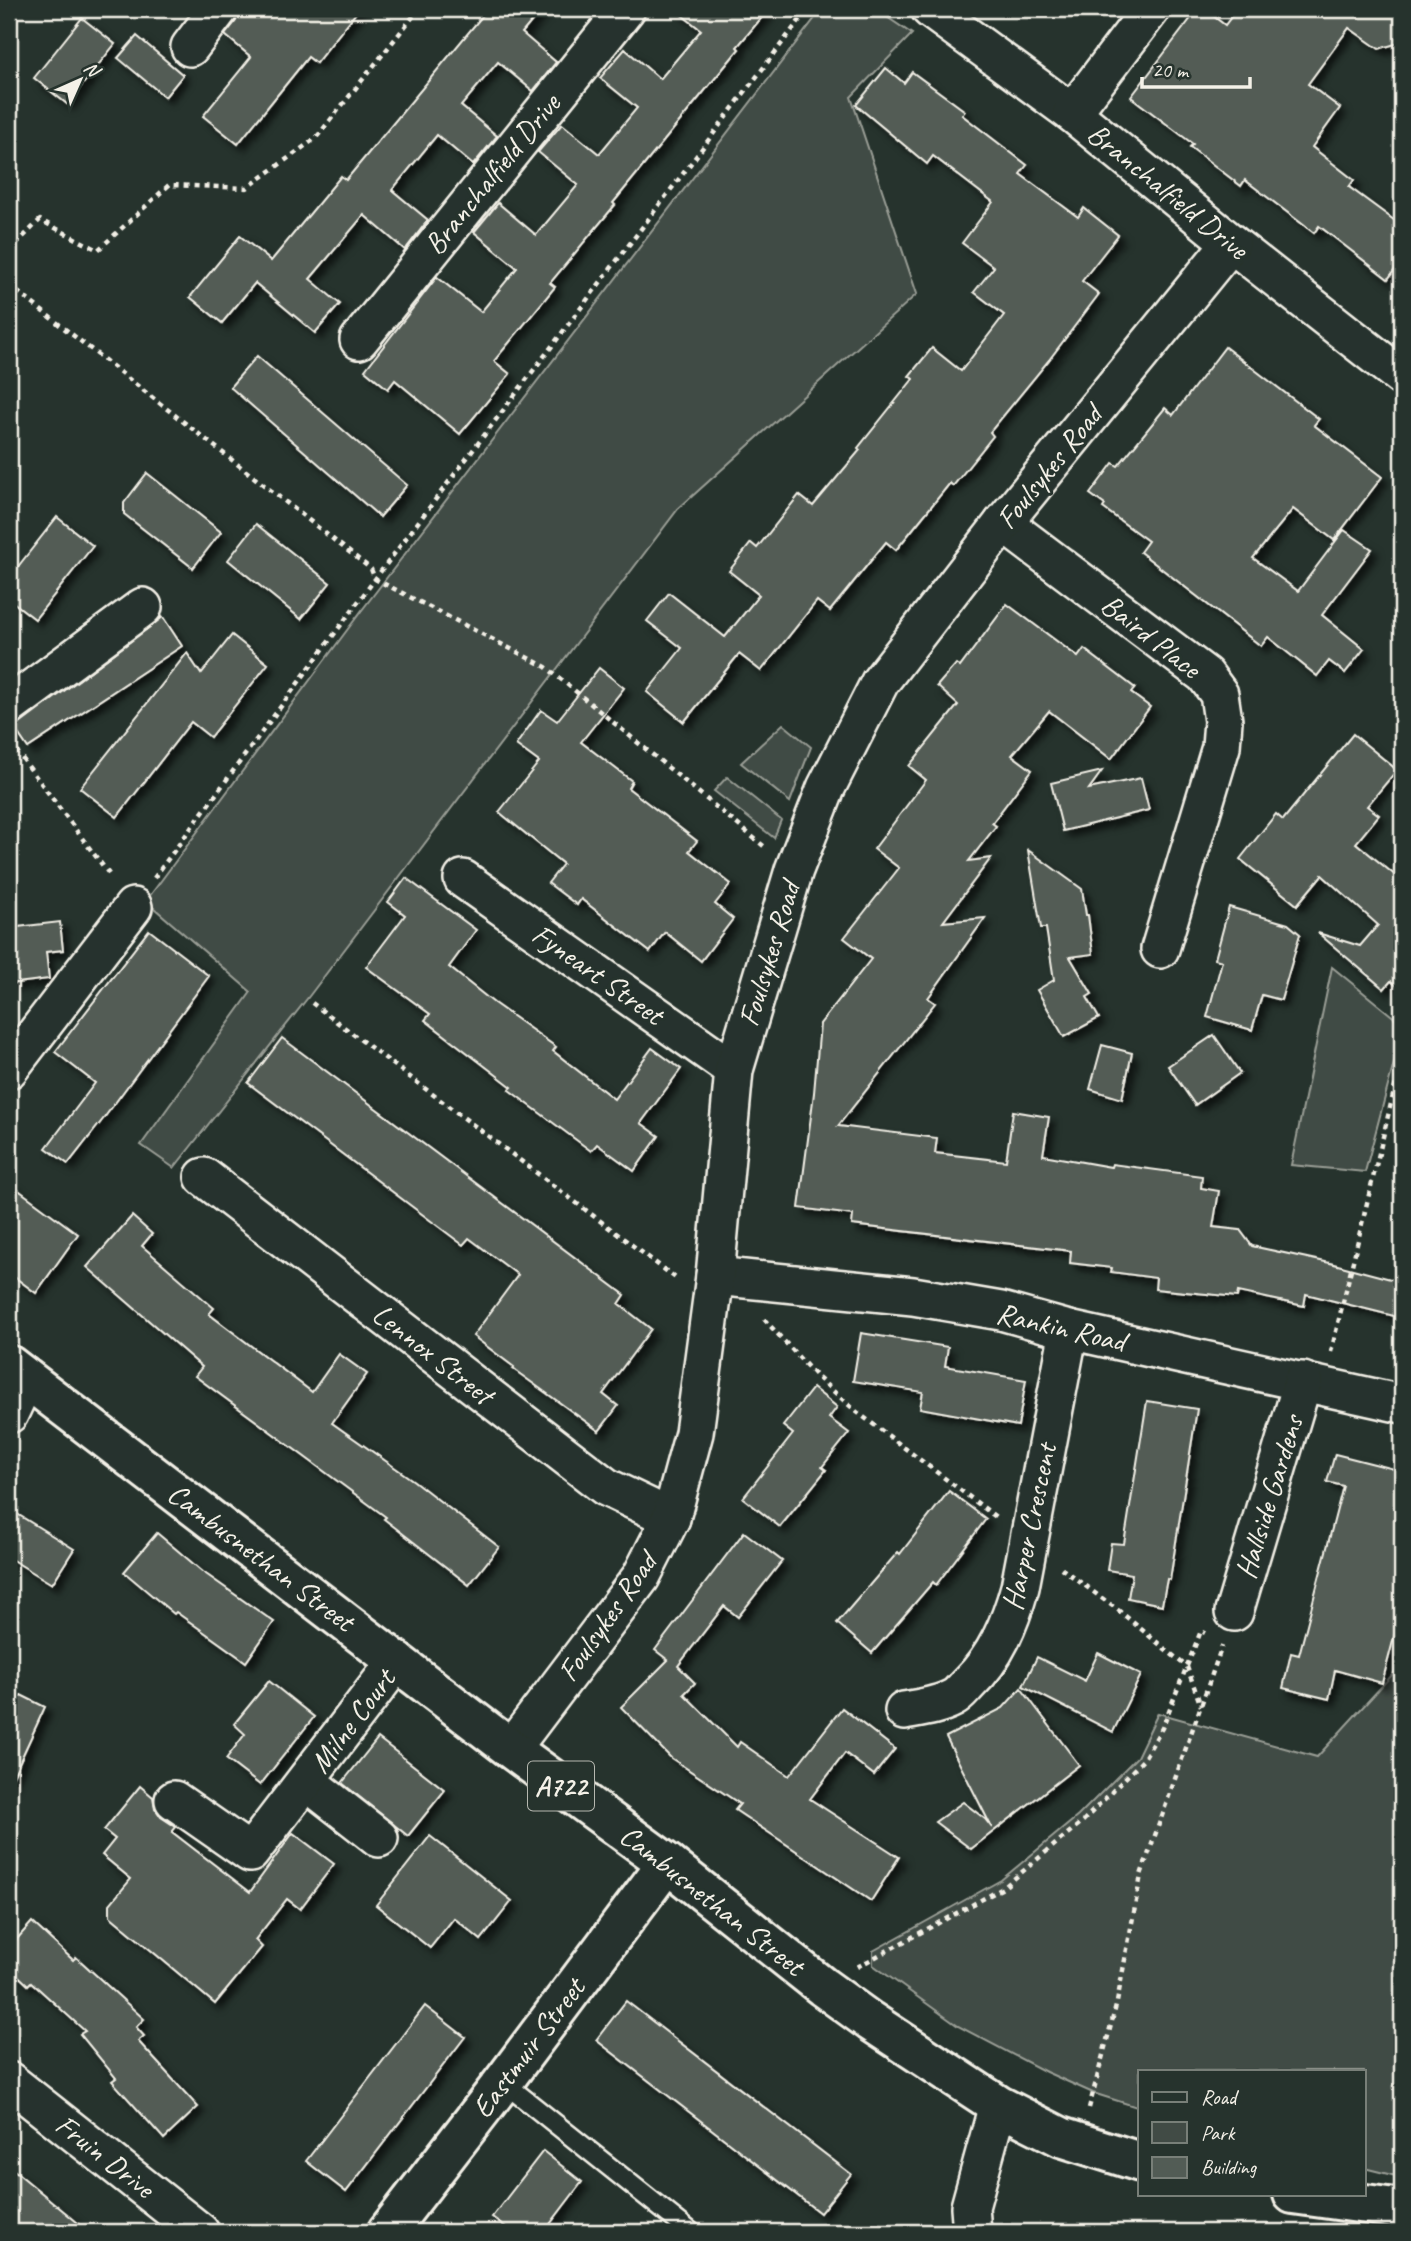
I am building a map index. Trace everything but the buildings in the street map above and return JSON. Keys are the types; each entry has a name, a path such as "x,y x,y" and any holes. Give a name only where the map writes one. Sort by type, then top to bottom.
{"main road":[{"name":"Cambusnethan Street","path":"17,1372 511,1749 667,1863 870,2021 998,2105 1061,2137 1138,2161"},
{"name":"Eastmuir Street","path":"387,2232 667,1863"},
{"path":"1308,2196 1402,2209"}],"street":[{"path":"190,47 219,9"},
{"name":"Branchalfield Drive","path":"359,340 625,9"},
{"name":"Branchalfield Drive","path":"930,9 1072,114 1402,377"},
{"path":"1072,114 1151,9"},
{"name":"Foulsykes Road","path":"511,1749 641,1577 671,1518 694,1433 721,1286 734,1070 794,870 826,788 880,682 1003,523 1231,243"},
{"name":"Baird Place","path":"1003,523 1205,675 1219,694 1223,721 1221,747 1160,949"},
{"path":"9,706 143,607"},
{"name":"Fyneart Street","path":"463,879 734,1070"},
{"path":"9,1069 133,906"},
{"name":"Lennox Street","path":"204,1177 606,1487 671,1518"},
{"name":"Rankin Road","path":"721,1286 913,1296 1001,1311 1069,1330 1402,1404"},
{"name":"Harper Crescent","path":"904,1711 954,1698 982,1670 1003,1637 1013,1613 1069,1330"},
{"path":"9,1414 17,1372"},
{"name":"Hallside Gardens","path":"1229,1626 1313,1384"},
{"name":"Milne Court","path":"174,1800 250,1853 397,1661"},
{"name":"Milne Court","path":"306,1781 379,1838"},
{"name":"Fruin Drive","path":"9,2081 191,2229"},
{"path":"971,2220 998,2105"}],"lane":[{"path":"503,2082 691,2232"}],"path":[{"path":"9,251 40,220 98,250 169,185 247,188 316,138 419,9"},
{"path":"9,741 133,906 375,579 808,9"},
{"path":"9,285 371,569 375,579 547,667 794,870"},
{"path":"312,1003 721,1286 767,1323 815,1375 857,1412 1118,1610 1187,1667 1201,1706"},
{"path":"1313,1384 1402,1058"},
{"path":"823,1987 1003,1888 1083,1821 1143,1760 1162,1728 1201,1631 1229,1626 1141,1875 1117,2002 1080,2143"}],"green space":[{"path":"822,9 875,9 912,34 851,97 917,294 678,509 310,995 174,1168 141,1145 251,992 146,901 362,610"},
{"path":"783,724 811,747 790,802 741,763"},
{"path":"727,777 781,820 774,838 714,791"},
{"path":"1332,967 1402,1024 1402,1049 1397,1052 1365,1172 1291,1165"},
{"path":"1402,1664 1400,2177 1366,2168 1366,2070 1138,2070 1138,2107 1093,2093 1046,2072 958,2026 873,1965 873,1951 1001,1880 1078,1816 1137,1757 1158,1713 1317,1757"}]}
